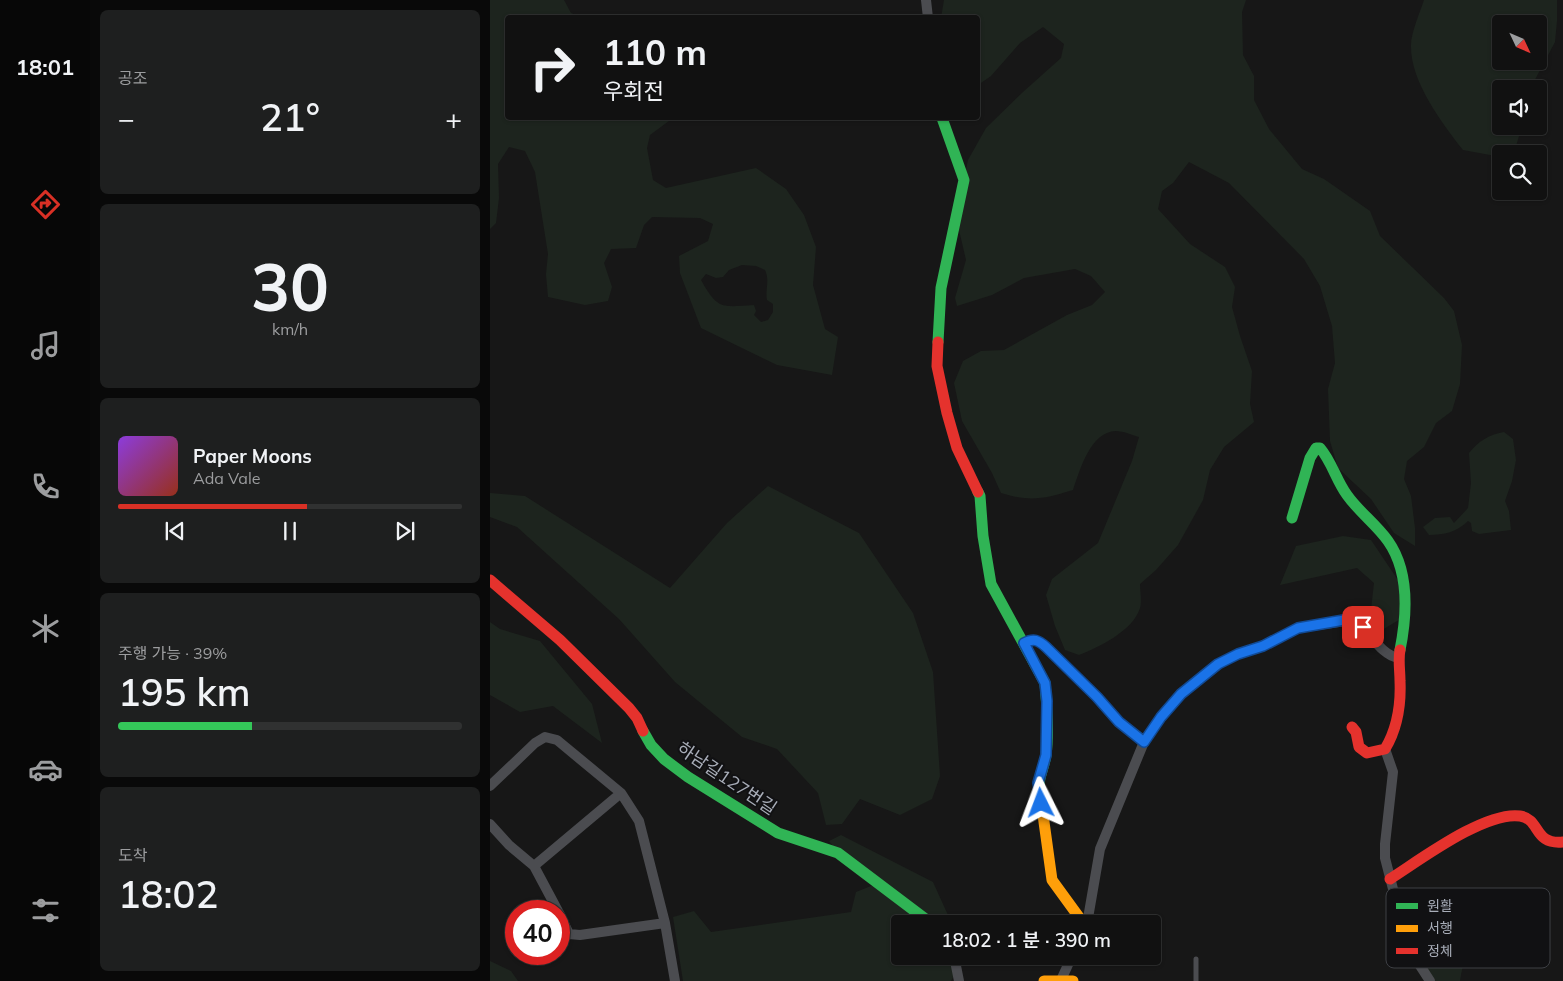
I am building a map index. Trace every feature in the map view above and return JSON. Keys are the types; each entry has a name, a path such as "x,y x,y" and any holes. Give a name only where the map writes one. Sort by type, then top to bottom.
{"street":[{"path":"926,0 928,15"},
{"path":"943,120 964,180 941,288 937,366 957,448 980,496 983,536 991,584 1045,683 1047,701 1046,755 1038,783 1052,880 1078,915"},
{"path":"1292,518 1310,458 1316,448 1320,448 1325,453 1348,497 1377,528 1395,551 1399,560 1405,591 1405,602 1398,658 1399,698 1390,743 1384,750 1367,753 1359,747 1356,732 1352,728"},
{"name":"하남길127번길","path":"490,580 560,640 629,708 637,718 651,745 664,759 688,777 778,833 838,853 920,915"},
{"path":"1087,915 1100,849 1144,742 1161,717 1181,694 1218,664 1238,654 1263,646 1298,628 1352,620 1363,627 1386,652 1398,658"},
{"path":"1024,643 1031,640 1039,641 1097,697 1119,722 1144,742"},
{"path":"490,786 535,743 545,737 557,740 621,793 639,821 665,923 675,981"},
{"path":"1384,750 1393,772 1385,844 1385,858 1392,888"},
{"path":"534,866 621,793"},
{"path":"1390,879 1476,826 1503,817 1522,816 1528,819 1543,839 1555,844 1563,842"},
{"path":"490,824 509,845 534,866 552,900"},
{"path":"570,934 580,935 665,923"},
{"path":"956,965 959,981"},
{"path":"1044,981 1067,980 1070,965"},
{"path":"1422,968 1430,981"}],"lane":[{"path":"1196,959 1196,981"}],"shaded area":[{"path":"490,0 564,0 571,13 576,15 505,15 505,120 670,120 650,135 647,148 653,180 666,188 756,168 786,189 804,215 816,247 813,285 825,329 838,337 832,375 777,365 701,328 680,273 679,256 708,241 713,224 700,218 652,217 644,225 636,248 611,249 604,263 612,287 608,301 585,305 548,297 546,274 548,254 535,172 525,151 509,147 498,164 499,198 496,223 490,229","holes":["742,265 756,266 765,270 767,300 773,304 773,312 768,320 761,322 754,315 756,311 754,305 727,306 717,302 701,280 706,274 716,278 723,277 729,270"]},
{"path":"944,0 1246,0 1242,12 1243,55 1254,76 1254,100 1269,129 1302,169 1324,179 1370,211 1380,236 1444,298 1454,311 1462,345 1460,384 1452,411 1436,423 1424,447 1407,461 1404,479 1411,496 1415,546 1394,533 1371,499 1338,468 1330,441 1328,389 1335,363 1332,326 1320,286 1304,259 1229,183 1189,162 1173,183 1162,191 1158,209 1190,244 1225,267 1235,287 1232,307 1252,371 1250,404 1254,422 1224,447 1210,470 1203,500 1178,545 1156,570 1140,584 1140,608 1130,624 1105,643 1079,655 1065,650 1055,626 1046,595 1052,579 1098,543 1132,461 1139,437 1116,431 1107,433 1099,438 1087,453 1073,490 1054,496 1037,498 1011,496 1001,493 992,473 962,421 954,383 963,361 981,351 1004,350 1067,315 1092,305 1105,292 1091,276 1075,269 1024,278 992,295 957,306 955,298 966,260 956,217 968,160 986,128 1061,58 1064,44 1043,27 1020,43 991,76 980,84 980,15 942,15"},
{"path":"1424,0 1557,0 1555,42 1548,55 1548,15 1492,15 1492,70 1540,70 1535,80 1492,80 1492,135 1519,135 1516,145 1492,145 1492,155 1463,150 1437,114 1421,87 1412,59 1411,40"},
{"path":"1504,432 1513,439 1516,460 1512,481 1505,501 1509,511 1511,530 1479,534 1472,531 1471,523 1468,521 1450,532 1429,535 1423,527 1435,518 1450,517 1454,523 1468,508 1471,483 1469,453 1484,439"},
{"path":"768,486 859,533 913,613 933,672 940,776 932,799 900,815 860,799 842,824 826,825 818,793 777,749 742,737 675,682 619,619 517,527 490,517 490,493 525,496 670,588 727,523"},
{"path":"1343,536 1371,540 1406,592 1402,618 1382,630 1371,610 1374,583 1357,568 1280,585 1296,546"},
{"path":"490,622 500,629 540,641 592,704 602,743 553,706 520,712 490,695"},
{"path":"841,835 933,882 948,915 891,915 891,965 958,965 951,981 683,981 673,917 694,911 711,932 851,912 856,892 876,884 838,853 829,841"},
{"path":"490,961 511,971 518,981 490,981"},
{"path":"1423,968 1463,968 1460,981 1425,981 1422,978"}],"traffic: fast":[{"path":"938,342 941,288 964,180 943,120"},
{"path":"1292,518 1310,458 1316,448 1320,448 1347,495 1388,541 1395,553 1400,566 1405,594 1404,623 1400,650"},
{"path":"978,492 991,584 1045,683 1047,738 1046,755 1039,783 1040,793"},
{"path":"643,731 651,745 664,759 688,777 778,833 838,853 920,915"}],"traffic: slow":[{"path":"1040,793 1052,880 1077,915"},
{"path":"1044,981 1073,981"}],"traffic: jam":[{"path":"938,342 937,366 947,413 957,448 978,492"},
{"path":"490,580 560,640 629,708 637,718 643,731"},
{"path":"1352,727 1356,732 1359,747 1367,753 1385,749 1393,733 1399,707 1400,650"},
{"path":"1390,879 1453,838 1489,821 1506,816 1527,818 1547,840 1563,842"}],"route":[{"path":"1041,803 1038,783 1046,755 1047,701 1045,683 1024,643 1031,640 1039,641 1097,697 1119,722 1144,742 1161,717 1181,694 1218,664 1238,654 1263,646 1298,628 1344,620 1352,620 1363,627"}]}
